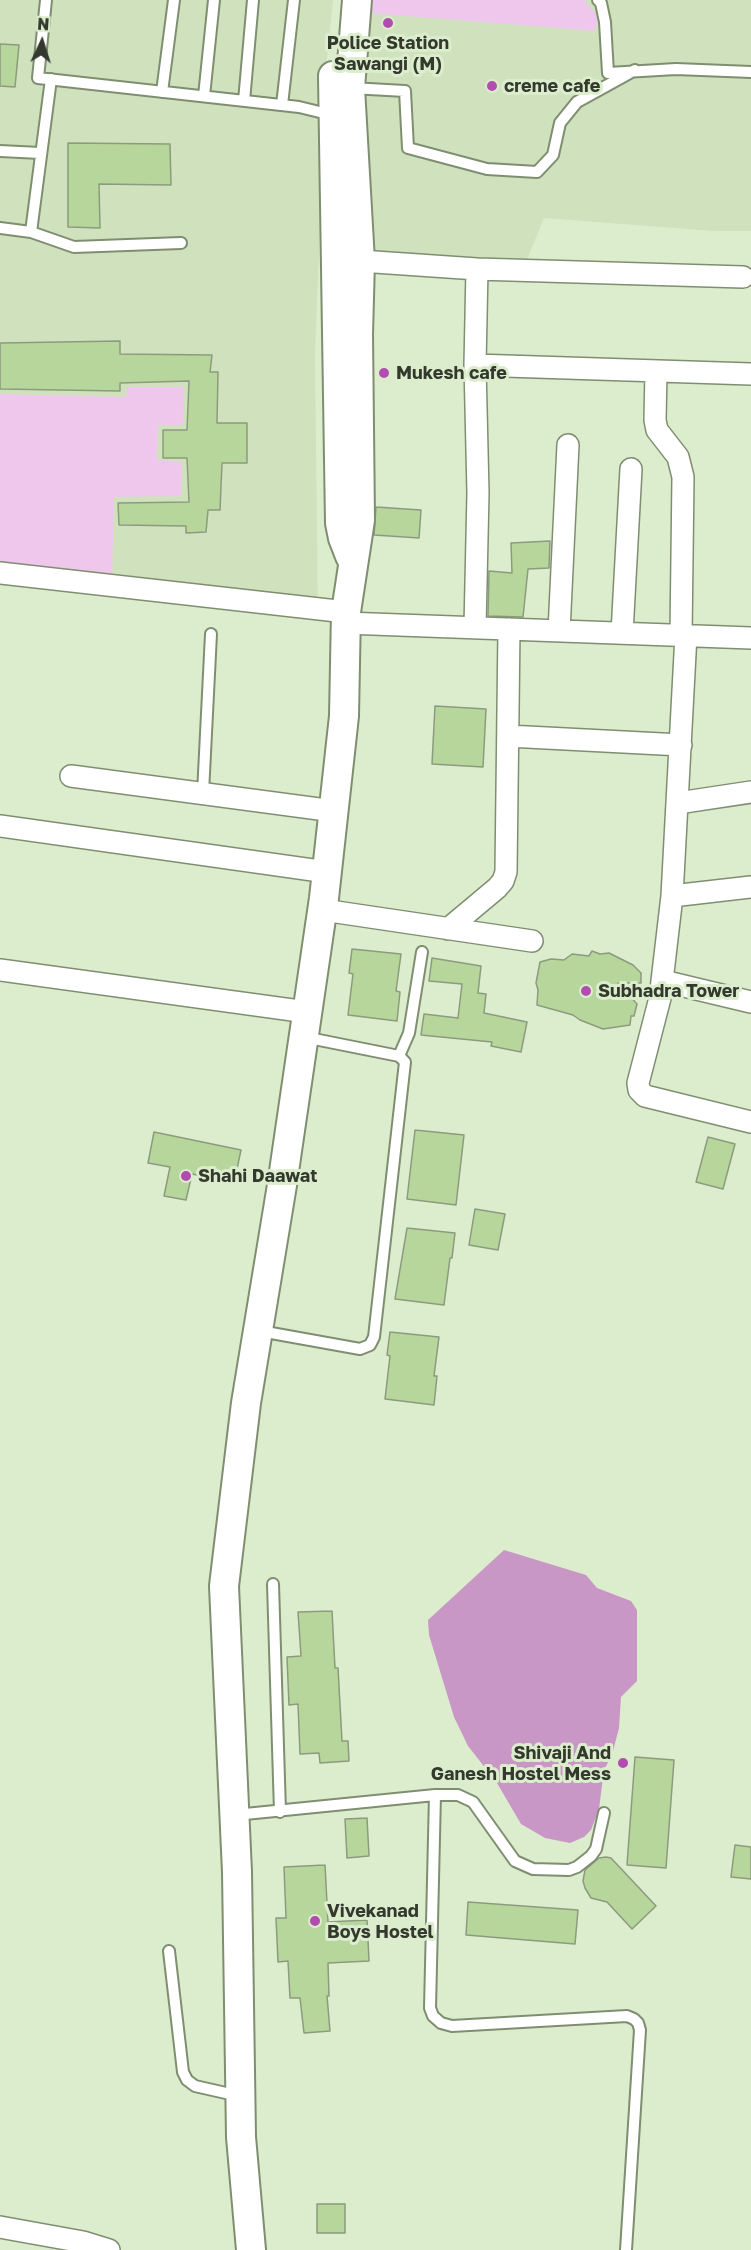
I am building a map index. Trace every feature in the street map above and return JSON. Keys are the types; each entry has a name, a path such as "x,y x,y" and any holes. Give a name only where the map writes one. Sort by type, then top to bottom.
{"street":[{"path":"251,2250 241,2138 234,1815 224,1586 246,1403 306,1024 327,872 344,716 346,617 360,520 358,334 360,261 343,117 333,60 339,0"},
{"path":"353,564 340,523 343,117 350,88 357,0"},
{"path":"360,261 477,269 743,278"},
{"path":"475,627 477,269"},
{"path":"475,365 751,374"},
{"path":"656,371 655,420 657,430 678,456 683,477 684,635 681,745 672,896 663,981 656,1021 638,1083 639,1090 645,1096 751,1122"},
{"path":"559,631 568,445"},
{"path":"622,633 631,470"},
{"path":"0,573 346,617 509,629 751,638"},
{"path":"448,928 497,888 506,872 509,629"},
{"path":"508,736 681,745"},
{"path":"71,776 334,811"},
{"path":"678,803 751,792"},
{"path":"0,826 327,872"},
{"path":"672,896 751,887"},
{"path":"322,910 532,941"},
{"path":"0,970 306,1024"},
{"path":"663,981 751,1002"},
{"path":"0,2227 83,2242 109,2250"}],"lane":[{"path":"46,0 38,78 244,100 343,117"},
{"path":"162,92 174,0"},
{"path":"204,96 214,0"},
{"path":"244,100 253,0"},
{"path":"282,105 294,0"},
{"path":"598,0 601,3 605,22 608,73 676,69 751,72"},
{"path":"350,88 405,91 408,148 488,169 537,172 553,155 560,123 577,102 634,70"},
{"path":"31,232 51,80"},
{"path":"0,151 40,153"},
{"path":"0,228 31,232 74,247 182,243"},
{"path":"203,793 210,634"},
{"path":"399,1056 409,1033 422,952"},
{"path":"258,1331 360,1348 370,1345 374,1337 405,1062 399,1056 306,1024"},
{"path":"273,1584 280,1812"},
{"path":"234,1815 435,1795 458,1795 473,1802 515,1861 533,1869 569,1870 577,1867 596,1849 604,1813"},
{"path":"435,1795 430,2008 433,2016 441,2023 452,2026 627,2016 638,2023 640,2030 626,2250"},
{"path":"169,1951 183,2072 187,2080 195,2086 240,2096"}],"shaded area":[{"path":"0,0 333,0 326,68 315,355 318,619 0,585"},
{"path":"362,0 751,0 751,231 713,231 544,218 526,262 356,262"},
{"path":"370,0 584,0 598,17 595,31 369,13"},
{"path":"127,387 184,387 183,425 158,425 157,460 182,462 181,496 114,497 112,587 0,575 0,394 126,397"},
{"path":"504,1550 586,1575 597,1588 631,1601 637,1610 637,1681 621,1697 619,1728 612,1755 604,1770 599,1809 591,1830 584,1837 570,1843 545,1838 521,1824 497,1783 468,1746 454,1717 429,1635 428,1620"}],"building":[{"path":"0,44 19,45 15,87 0,86"},
{"path":"68,143 170,144 171,185 99,184 100,228 68,227"},
{"path":"120,341 120,354 212,355 210,372 218,372 217,423 247,423 247,463 222,463 220,510 208,510 206,532 186,533 186,526 119,525 118,503 189,502 187,458 163,458 163,430 187,430 189,381 120,383 120,391 0,389 0,343"},
{"path":"376,507 421,510 419,538 374,535"},
{"path":"550,541 549,568 528,569 523,617 488,616 489,571 512,573 511,543"},
{"path":"435,706 486,709 483,767 432,764"},
{"path":"352,949 401,954 396,991 400,992 397,1021 348,1015 353,974 349,973"},
{"name":"Subhadra Tower","path":"592,951 600,954 609,953 633,965 641,973 641,983 618,983 637,1004 634,1016 631,1016 630,1025 603,1029 573,1015 537,1005 536,983 540,962 551,959 564,960 572,954 589,956"},
{"path":"432,958 481,966 478,993 486,994 484,1013 527,1022 521,1052 491,1046 492,1042 421,1035 424,1014 458,1018 462,984 429,981"},
{"path":"415,1130 464,1135 456,1205 407,1199"},
{"path":"154,1132 241,1150 234,1183 192,1174 186,1200 164,1196 170,1167 148,1163"},
{"path":"708,1137 735,1144 723,1189 696,1182"},
{"path":"475,1209 505,1214 498,1250 469,1245"},
{"path":"407,1228 455,1233 444,1305 395,1299"},
{"path":"390,1332 439,1337 434,1376 437,1376 434,1405 385,1399"},
{"path":"332,1611 342,1741 348,1741 349,1761 320,1763 319,1753 300,1754 298,1704 289,1705 287,1657 301,1656 298,1612"},
{"path":"635,1757 674,1760 666,1868 627,1865"},
{"path":"367,1818 369,1856 347,1858 345,1819"},
{"path":"735,1845 751,1847 751,1879 731,1877"},
{"path":"599,1858 611,1858 656,1906 632,1929 607,1902 591,1898 585,1888 583,1881 585,1870"},
{"path":"325,1865 328,1922 367,1920 369,1961 328,1963 329,1996 327,1996 330,2031 304,2033 300,1998 290,1998 288,1961 278,1962 276,1918 286,1918 284,1867"},
{"path":"468,1902 578,1910 575,1944 466,1935"},
{"path":"317,2204 345,2204 345,2233 317,2233"}],"place":[{"name":"Police Station Sawangi (M)","path":"388,23"},
{"name":"creme cafe","path":"492,86"},
{"name":"Mukesh cafe","path":"384,373"},
{"name":"Subhadra Tower","path":"586,991"},
{"name":"Shahi Daawat","path":"186,1176"},
{"name":"Shivaji And Ganesh Hostel Mess","path":"623,1763"},
{"name":"Vivekanad Boys Hostel","path":"315,1921"}]}
